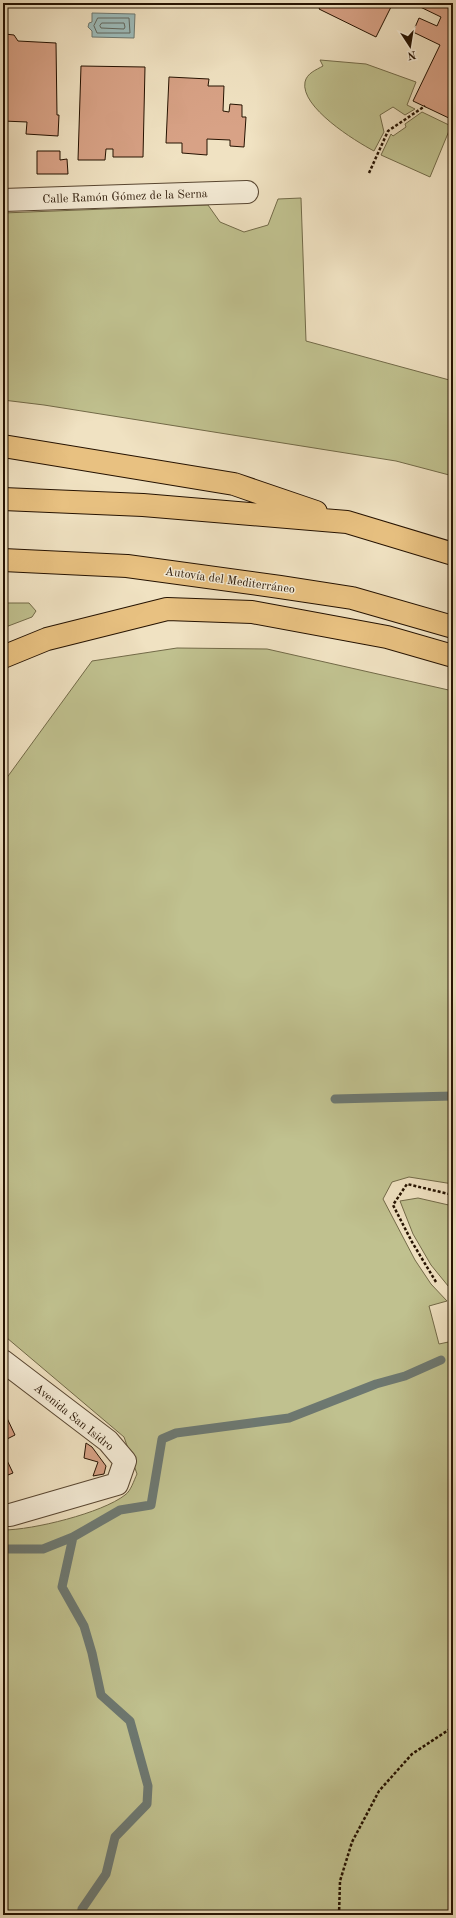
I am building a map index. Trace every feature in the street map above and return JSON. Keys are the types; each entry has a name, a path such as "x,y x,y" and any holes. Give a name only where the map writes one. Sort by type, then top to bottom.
{"highway":[{"path":"3,446 234,484 347,522 453,554"},
{"path":"3,499 143,505 347,522"},
{"name":"Autovía del Mediterráneo","path":"3,560 127,566 280,587 352,598 453,627"},
{"path":"3,657 47,639 167,609 252,612 387,637 453,656"}],"street":[{"name":"Calle Ramón Gómez de la Serna","path":"3,200 247,192"},
{"name":"Avenida San Isidro","path":"3,1361 108,1441 125,1461 117,1484 3,1515"}],"path":[{"path":"369,173 388,131 425,106"},
{"path":"436,1282 412,1242 393,1205 407,1184 453,1195"},
{"path":"339,1915 340,1881 352,1842 379,1791 412,1754 453,1727"}],"green space":[{"path":"320,60 366,64 416,82 407,105 415,109 405,115 393,107 380,115 384,132 374,151 354,140 330,122 311,102 306,92 305,82 310,74 323,66"},
{"path":"422,112 451,126 430,177 381,155 391,134 393,136 406,127 405,124"},
{"path":"301,198 306,341 453,381 453,476 396,461 44,405 3,400 3,213 208,205 220,222 244,232 268,225 278,199"},
{"path":"3,603 29,603 36,611 32,617 3,628"},
{"path":"177,648 267,649 453,691 453,1184 409,1177 392,1182 383,1199 415,1260 431,1284 447,1301 429,1306 439,1344 453,1341 453,1915 3,1915 3,1530 49,1524 100,1508 125,1495 131,1488 137,1474 124,1437 7,1338 3,1277 3,783 92,661"},
{"path":"418,1198 453,1206 453,1292 431,1265 413,1234 400,1201"}],"water":[{"path":"92,13 135,14 134,38 92,37 92,31 88,27 89,23 92,22"}],"building":[{"path":"322,3 393,3 376,37 319,9"},
{"path":"412,3 453,3 453,120 413,101 440,45 413,32 419,18 437,26 441,17"},
{"path":"3,35 14,35 18,41 56,43 57,115 59,115 58,136 26,134 27,122 3,121"},
{"path":"81,66 145,67 143,157 113,157 113,149 106,149 105,160 78,160"},
{"path":"169,77 209,79 208,86 224,86 223,111 229,112 230,104 242,105 242,117 246,117 244,147 230,146 230,140 207,139 207,155 182,153 182,143 166,143"},
{"path":"37,151 60,151 60,160 67,159 68,174 37,174"},
{"path":"6,1416 15,1435 3,1441 3,1418"},
{"path":"86,1443 92,1447 106,1466 104,1474 93,1476 98,1462 84,1458"},
{"path":"3,1452 13,1473 3,1477"}],"waterway":[{"path":"335,1099 453,1096"},
{"path":"3,1549 43,1549 73,1537 120,1510 151,1505 162,1439 176,1433 289,1418 376,1384 405,1376 441,1360"},
{"path":"73,1537 62,1587 84,1626 92,1653 101,1695 130,1721 148,1786 147,1804 115,1837 106,1874 82,1909 81,1915"}]}
